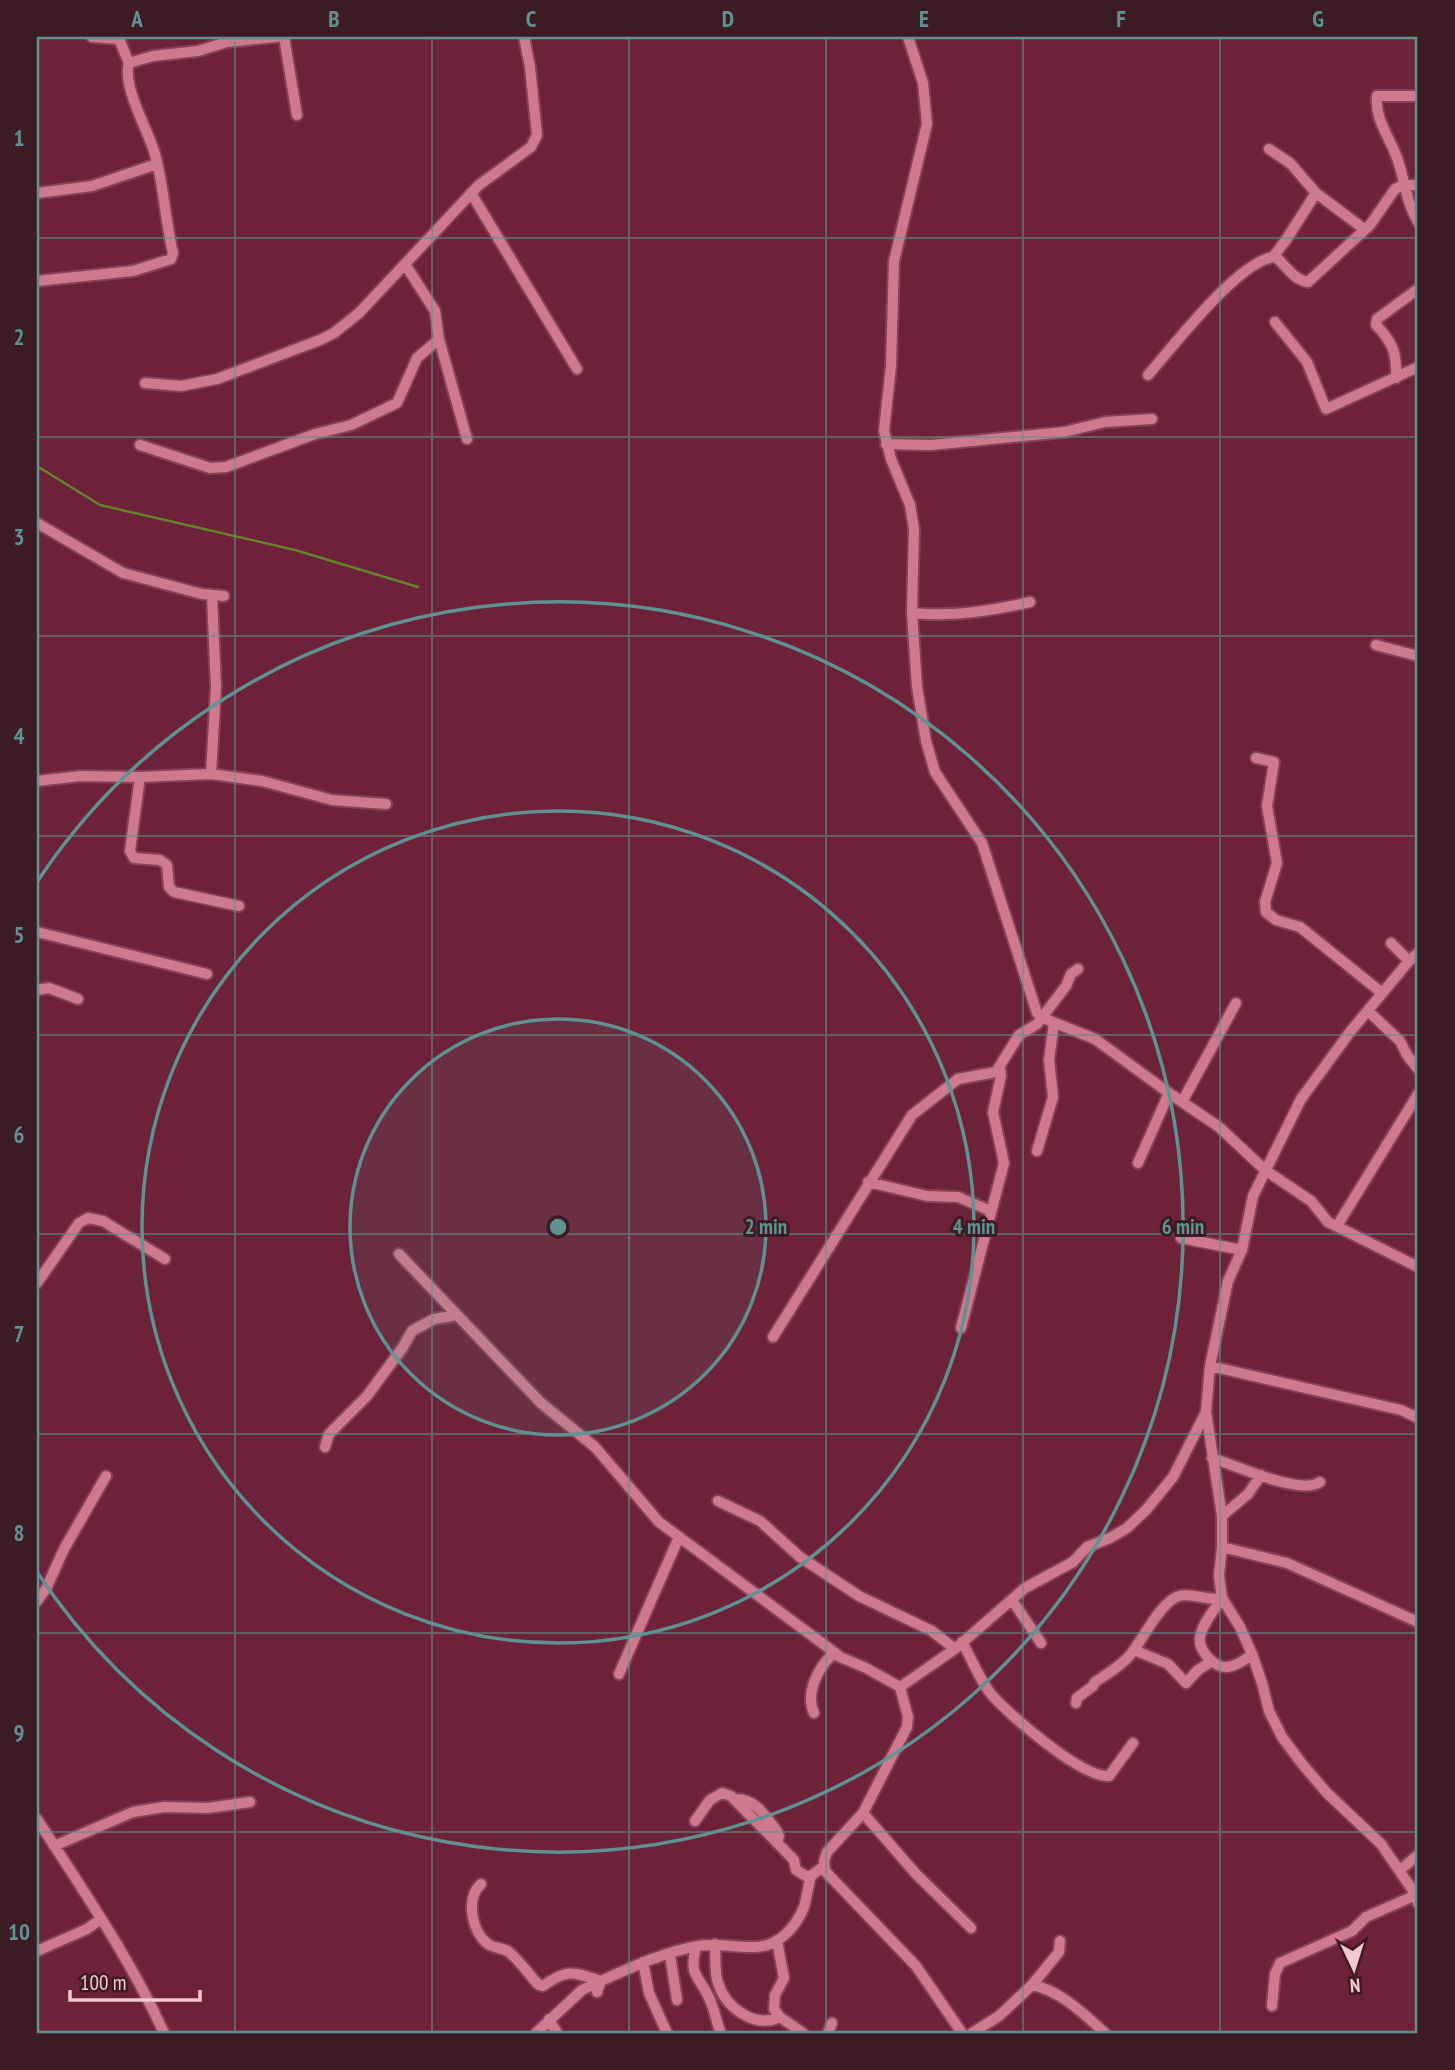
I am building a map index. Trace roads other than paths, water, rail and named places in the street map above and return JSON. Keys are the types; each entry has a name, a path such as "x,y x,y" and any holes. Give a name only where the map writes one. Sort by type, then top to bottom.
{"street":[{"path":"37,281 133,271 171,259 173,253 158,164 135,103 127,71 129,63 119,39 92,37"},
{"path":"129,63 153,56 198,51 209,42 276,37"},
{"path":"284,37 297,115"},
{"path":"145,383 181,386 216,379 320,340 334,333 359,313 471,193 535,142 537,135 530,67 524,37"},
{"path":"908,37 923,83 927,124 894,261 891,366 884,417 886,444 910,505 914,529 912,613 917,687 926,741 935,772 982,843 1037,1013 1054,1023 1095,1039 1219,1127 1265,1170 1311,1201 1328,1222 1418,1267"},
{"path":"1418,96 1377,96 1376,106 1399,162 1407,200 1418,222"},
{"path":"1269,149 1290,163 1316,193 1364,229"},
{"path":"37,193 92,186 158,164"},
{"path":"1272,257 1278,258 1293,275 1308,282 1364,229 1395,189 1418,185"},
{"path":"471,193 577,369"},
{"path":"1148,375 1216,296 1251,269 1272,257 1316,193"},
{"path":"405,264 435,311 439,339 467,439"},
{"path":"1396,378 1395,350 1389,338 1377,325 1377,319 1418,289"},
{"path":"1275,322 1307,362 1326,409 1418,367"},
{"path":"140,445 210,468 226,467 315,434 351,425 397,403 417,358 439,339"},
{"path":"886,444 944,443 1064,432 1105,422 1152,419"},
{"path":"37,523 123,573 218,596 211,774"},
{"path":"912,613 978,613 1030,602"},
{"path":"1376,645 1418,656"},
{"path":"1256,758 1274,762 1267,806 1277,863 1265,902 1266,912 1276,920 1300,927 1382,993"},
{"path":"37,781 80,776 211,774 262,781 332,800 386,804"},
{"path":"140,777 130,851 134,858 160,860 167,865 169,887 174,891 239,906"},
{"path":"37,932 207,974"},
{"path":"1391,943 1409,961"},
{"path":"1272,2006 1275,1974 1280,1963 1352,1931 1366,1917 1417,1899 1381,1844 1319,1783 1282,1737 1269,1711 1252,1654 1240,1627 1222,1598 1219,1577 1222,1516 1206,1412 1210,1366 1228,1281 1242,1250 1253,1196 1265,1170 1301,1099 1326,1063 1418,953"},
{"path":"773,1336 912,1115 958,1079 996,1073 1019,1035 1037,1024 1066,986 1071,974 1078,969"},
{"path":"37,990 50,988 78,999"},
{"path":"1182,1102 1236,1003"},
{"path":"1368,1011 1400,1041 1418,1069"},
{"path":"1037,1152 1053,1097 1049,1051 1054,1023"},
{"path":"961,1328 1004,1163 993,1112 1001,1076 1000,1067"},
{"path":"1138,1163 1169,1093"},
{"path":"1338,1226 1418,1094"},
{"path":"868,1182 927,1196 958,1197 991,1211"},
{"path":"37,1283 79,1223 88,1217 103,1221 165,1259"},
{"path":"1181,1238 1242,1250"},
{"path":"399,1254 541,1403 595,1447 659,1522 838,1655 900,1687 908,1717 907,1727 863,1813 827,1852 824,1866 825,1871 916,1966 962,2033"},
{"path":"325,1447 329,1434 368,1396 412,1331 435,1319 457,1315"},
{"path":"1210,1366 1401,1410 1418,1418"},
{"path":"900,1687 958,1646 1025,1588 1073,1562 1087,1547 1126,1528 1146,1510 1173,1476 1206,1412"},
{"path":"1212,1458 1283,1482 1303,1486 1320,1482"},
{"path":"1222,1516 1248,1494 1261,1475"},
{"path":"37,1601 106,1476"},
{"path":"718,1502 760,1521 800,1557 859,1596 958,1646 989,1692 1003,1707 1083,1769 1108,1776 1133,1743"},
{"path":"619,1674 680,1537"},
{"path":"1222,1547 1287,1563 1418,1620"},
{"path":"1076,1703 1077,1698 1128,1658 1136,1643 1172,1599 1186,1595 1213,1600 1222,1598"},
{"path":"1222,1598 1200,1634 1200,1642 1207,1656 1226,1667 1241,1662 1252,1654"},
{"path":"1012,1600 1041,1643"},
{"path":"1134,1650 1168,1664 1186,1683 1198,1670 1212,1661"},
{"path":"814,1713 811,1694 819,1672 833,1654 838,1655"},
{"path":"695,1821 710,1801 722,1793 736,1799 748,1800 777,1831 777,1843 794,1860 796,1870 806,1877 824,1866"},
{"path":"54,1846 133,1812 164,1807 208,1808 250,1802"},
{"path":"863,1813 916,1874 971,1928"},
{"path":"37,1819 149,1999 164,2033"},
{"path":"1400,1870 1418,1855"},
{"path":"536,2033 582,1990 599,1986 643,1962 715,1944 754,1948 777,1941 793,1928 804,1907 811,1875"},
{"path":"481,1884 475,1889 471,1909 476,1927 485,1942 494,1948 507,1950 539,1985 542,1986 565,1972 599,1986"},
{"path":"37,1951 87,1929 101,1919"},
{"path":"777,1941 784,1978 775,1995 774,2009 780,2017 803,2033"},
{"path":"972,2033 999,2016 1032,1985 1059,1952 1060,1941"},
{"path":"715,1944 718,1983 726,1999 738,2011 758,2020 771,2021 780,2017"},
{"path":"696,1947 693,1969 697,1980 709,1996 721,2033"},
{"path":"670,1955 677,2000"},
{"path":"643,1962 649,1993 667,2033"},
{"path":"1032,1985 1075,2007 1105,2033"},
{"path":"549,2019 557,2033"}],"waterway":[{"path":"37,466 100,505 295,550 418,587"}]}
